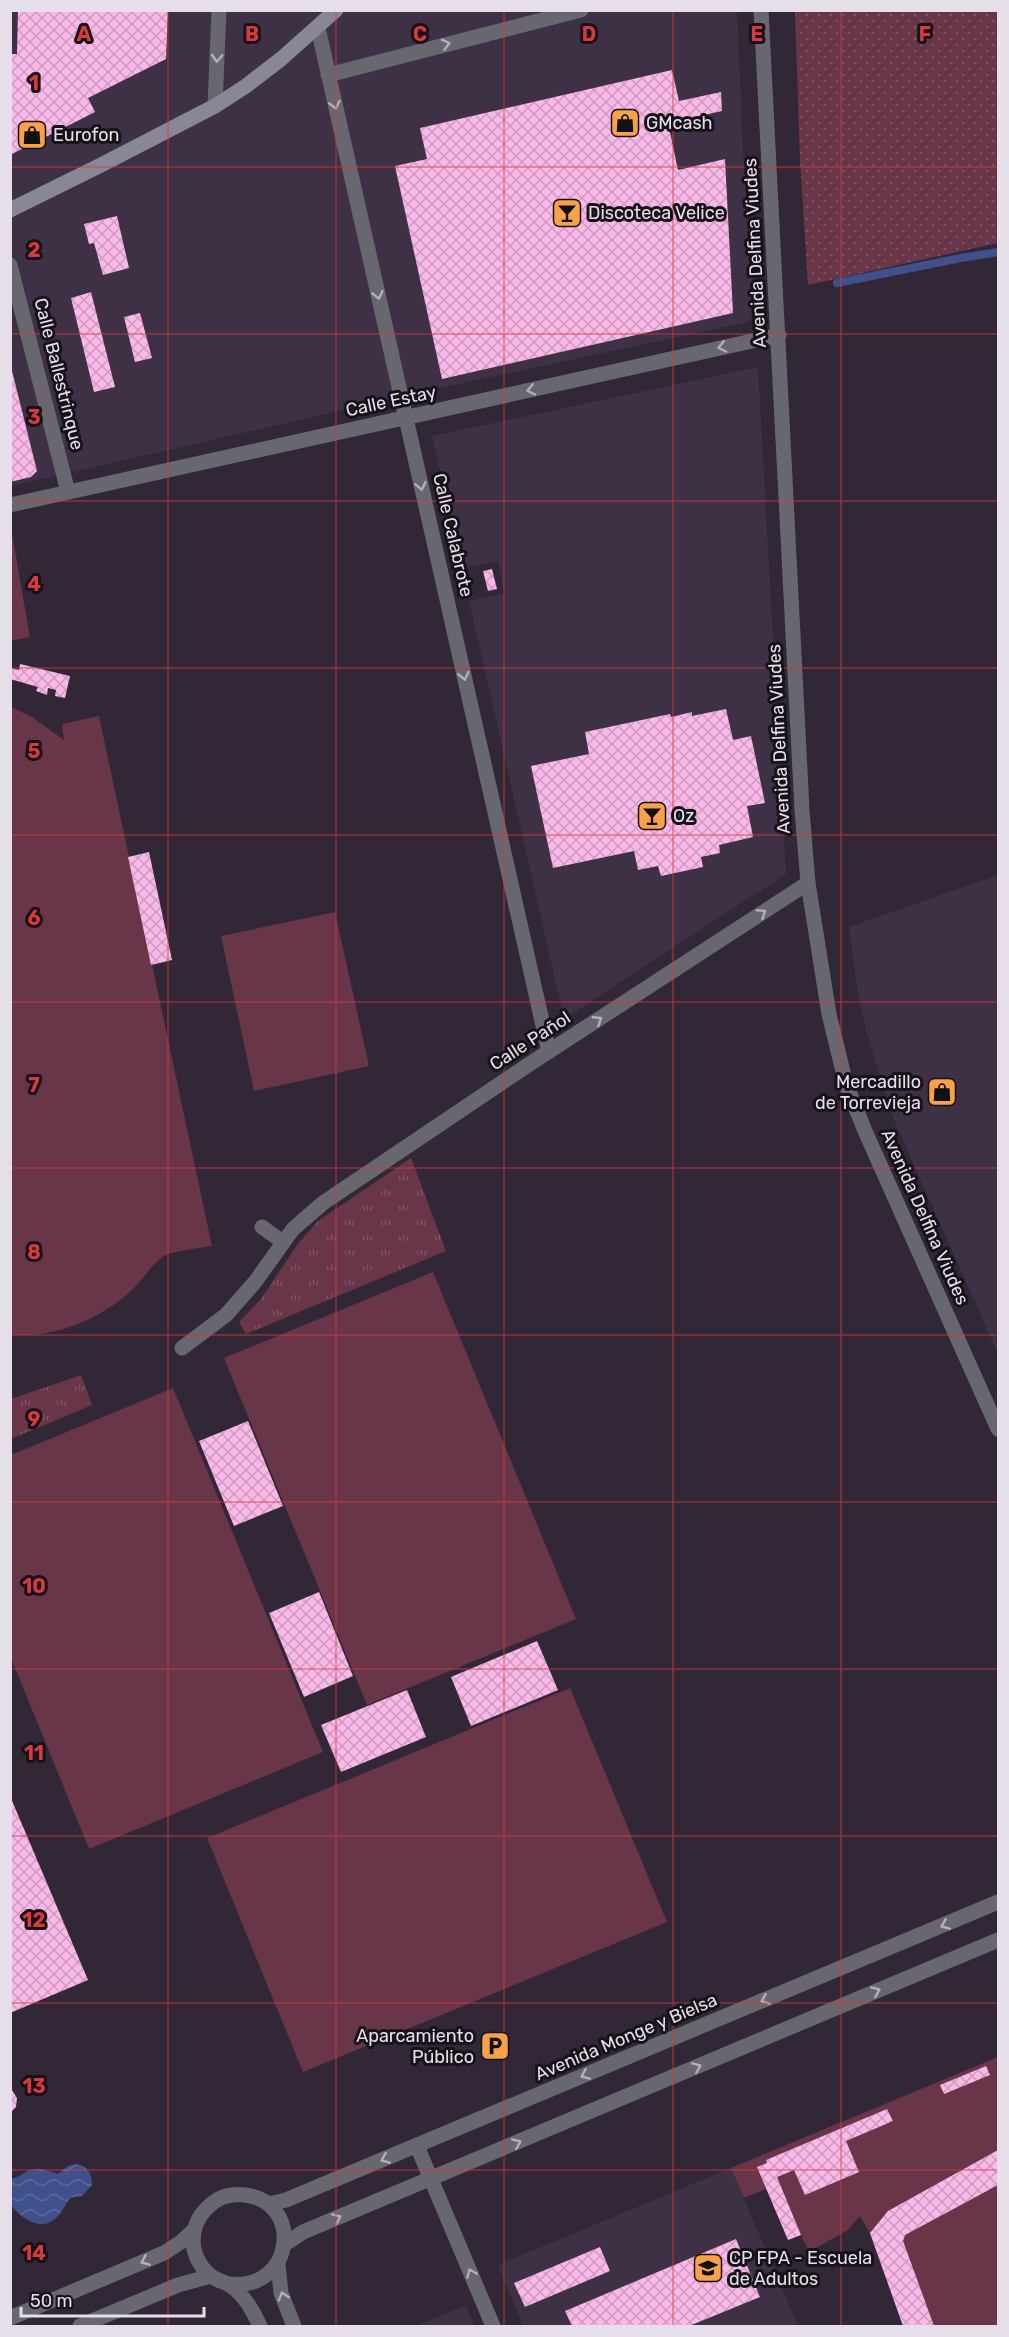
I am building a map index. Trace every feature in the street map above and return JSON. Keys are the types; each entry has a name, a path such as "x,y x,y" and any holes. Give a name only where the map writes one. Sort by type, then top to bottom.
{"main road":[{"path":"10,210 215,106 246,86 318,28 336,10"}],"street":[{"path":"215,106 219,10"},
{"path":"328,75 581,10"},
{"name":"Avenida Delfina Viudes","path":"762,10 802,810 808,883 829,1014 846,1084 865,1131 999,1430"},
{"name":"Calle Calabrote","path":"318,28 549,1052"},
{"name":"Calle Ballestrinque","path":"10,265 69,492"},
{"name":"Calle Estay","path":"10,505 779,335"},
{"name":"Calle Pañol","path":"182,1348 210,1329 242,1299 283,1242 306,1216 549,1052 808,883"},
{"path":"262,1227 283,1242"},
{"name":"Avenida Monge y Bielsa","path":"268,2205 286,2200 417,2146 999,1902"},
{"path":"285,2244 303,2232 999,1940"},
{"path":"417,2146 494,2326"},
{"path":"10,2318 165,2253 194,2230 203,2211 220,2198 229,2195 250,2195 268,2205 281,2222 285,2244 278,2264 281,2293 294,2326"},
{"path":"194,2230 196,2256 212,2277 230,2284 252,2284 262,2279 278,2264"},
{"path":"80,2326 178,2285 212,2277"},
{"path":"230,2284 250,2306 260,2326"}],"shaded area":[{"path":"10,11 737,11 743,150 755,314 748,322 422,392 11,486"},
{"path":"758,367 786,874 564,1019 469,601 504,593 498,561 462,569 432,436"},
{"name":"Mercadillo de Torrevieja","path":"998,875 998,1354 893,1118 866,1031 849,927"},
{"path":"731,2168 798,2326 523,2326 498,2265"},
{"path":"466,2305 475,2326 416,2326"}],"green space":[{"path":"795,11 998,11 998,243 808,285 800,160"},
{"path":"11,528 30,637 10,641"},
{"path":"11,707 32,717 64,740 62,724 99,716 212,1246 179,1251 162,1257 122,1299 93,1317 61,1330 27,1335 11,1335"},
{"path":"335,912 369,1066 254,1091 221,936"},
{"path":"411,1158 446,1251 246,1334 239,1322 261,1299 297,1245 318,1221"},
{"path":"433,1272 576,1619 367,1705 224,1358"},
{"path":"81,1375 92,1405 11,1439 11,1399"},
{"path":"173,1388 323,1752 89,1849 11,1658 11,1455"},
{"path":"570,1688 667,1922 303,2072 207,1838"},
{"path":"998,2057 998,2326 903,2326 870,2234 860,2216 848,2230 809,2252 801,2235 788,2240 766,2189 744,2198 731,2168"}],"water":[{"path":"76,2164 88,2171 92,2185 82,2196 70,2198 53,2221 46,2224 34,2223 21,2216 11,2205 11,2178 37,2169 58,2174 68,2166"}],"building":[{"path":"18,10 168,10 166,59 88,98 95,112 12,154 10,54 17,54"},
{"name":"Discoteca Velice","path":"672,70 679,101 721,92 722,111 668,123 678,170 725,159 733,313 442,379 395,166 427,159 420,128"},
{"path":"117,216 129,268 103,275 94,243 89,244 84,224"},
{"path":"91,292 115,387 94,392 71,298"},
{"path":"140,313 152,358 135,362 124,317"},
{"path":"10,363 37,471 31,477 10,482"},
{"path":"492,569 497,589 488,591 483,571"},
{"path":"20,664 70,676 65,698 55,696 56,690 48,688 47,695 36,691 38,687 10,679 10,668 19,670"},
{"path":"726,709 733,740 751,736 765,803 747,806 753,837 719,845 720,853 701,857 703,867 661,876 658,866 638,870 634,851 553,868 531,766 589,754 585,732 670,714 671,717 692,712 692,716"},
{"path":"149,852 172,960 151,965 128,857"},
{"path":"248,1421 283,1506 234,1526 199,1441"},
{"path":"319,1592 353,1676 304,1697 269,1613"},
{"path":"537,1641 558,1690 471,1726 451,1677"},
{"path":"407,1690 426,1737 341,1772 321,1725"},
{"path":"10,1796 88,1980 10,2013"},
{"path":"986,2066 990,2075 944,2094 940,2085"},
{"path":"10,2087 17,2098 16,2107 10,2113"},
{"path":"887,2109 893,2121 846,2141 859,2172 805,2195 794,2170 777,2177 801,2235 788,2240 757,2167 767,2163 766,2160"},
{"path":"998,2150 998,2185 905,2235 903,2241 934,2326 903,2326 870,2233 888,2211"},
{"name":"CP FPA - Escuela de Adultos","path":"736,2239 760,2297 689,2326 572,2326 565,2311"},
{"path":"600,2247 610,2271 525,2307 514,2283"}],"waterway":[{"path":"837,283 998,252"}],"place":[{"name":"GMcash","path":"625,123"},
{"name":"Eurofon","path":"32,135"},
{"name":"Discoteca Velice","path":"567,213"},
{"name":"Oz","path":"652,816"},
{"name":"Mercadillo de Torrevieja","path":"942,1092"},
{"name":"Aparcamiento Público","path":"495,2046"},
{"name":"CP FPA - Escuela de Adultos","path":"708,2268"}]}
